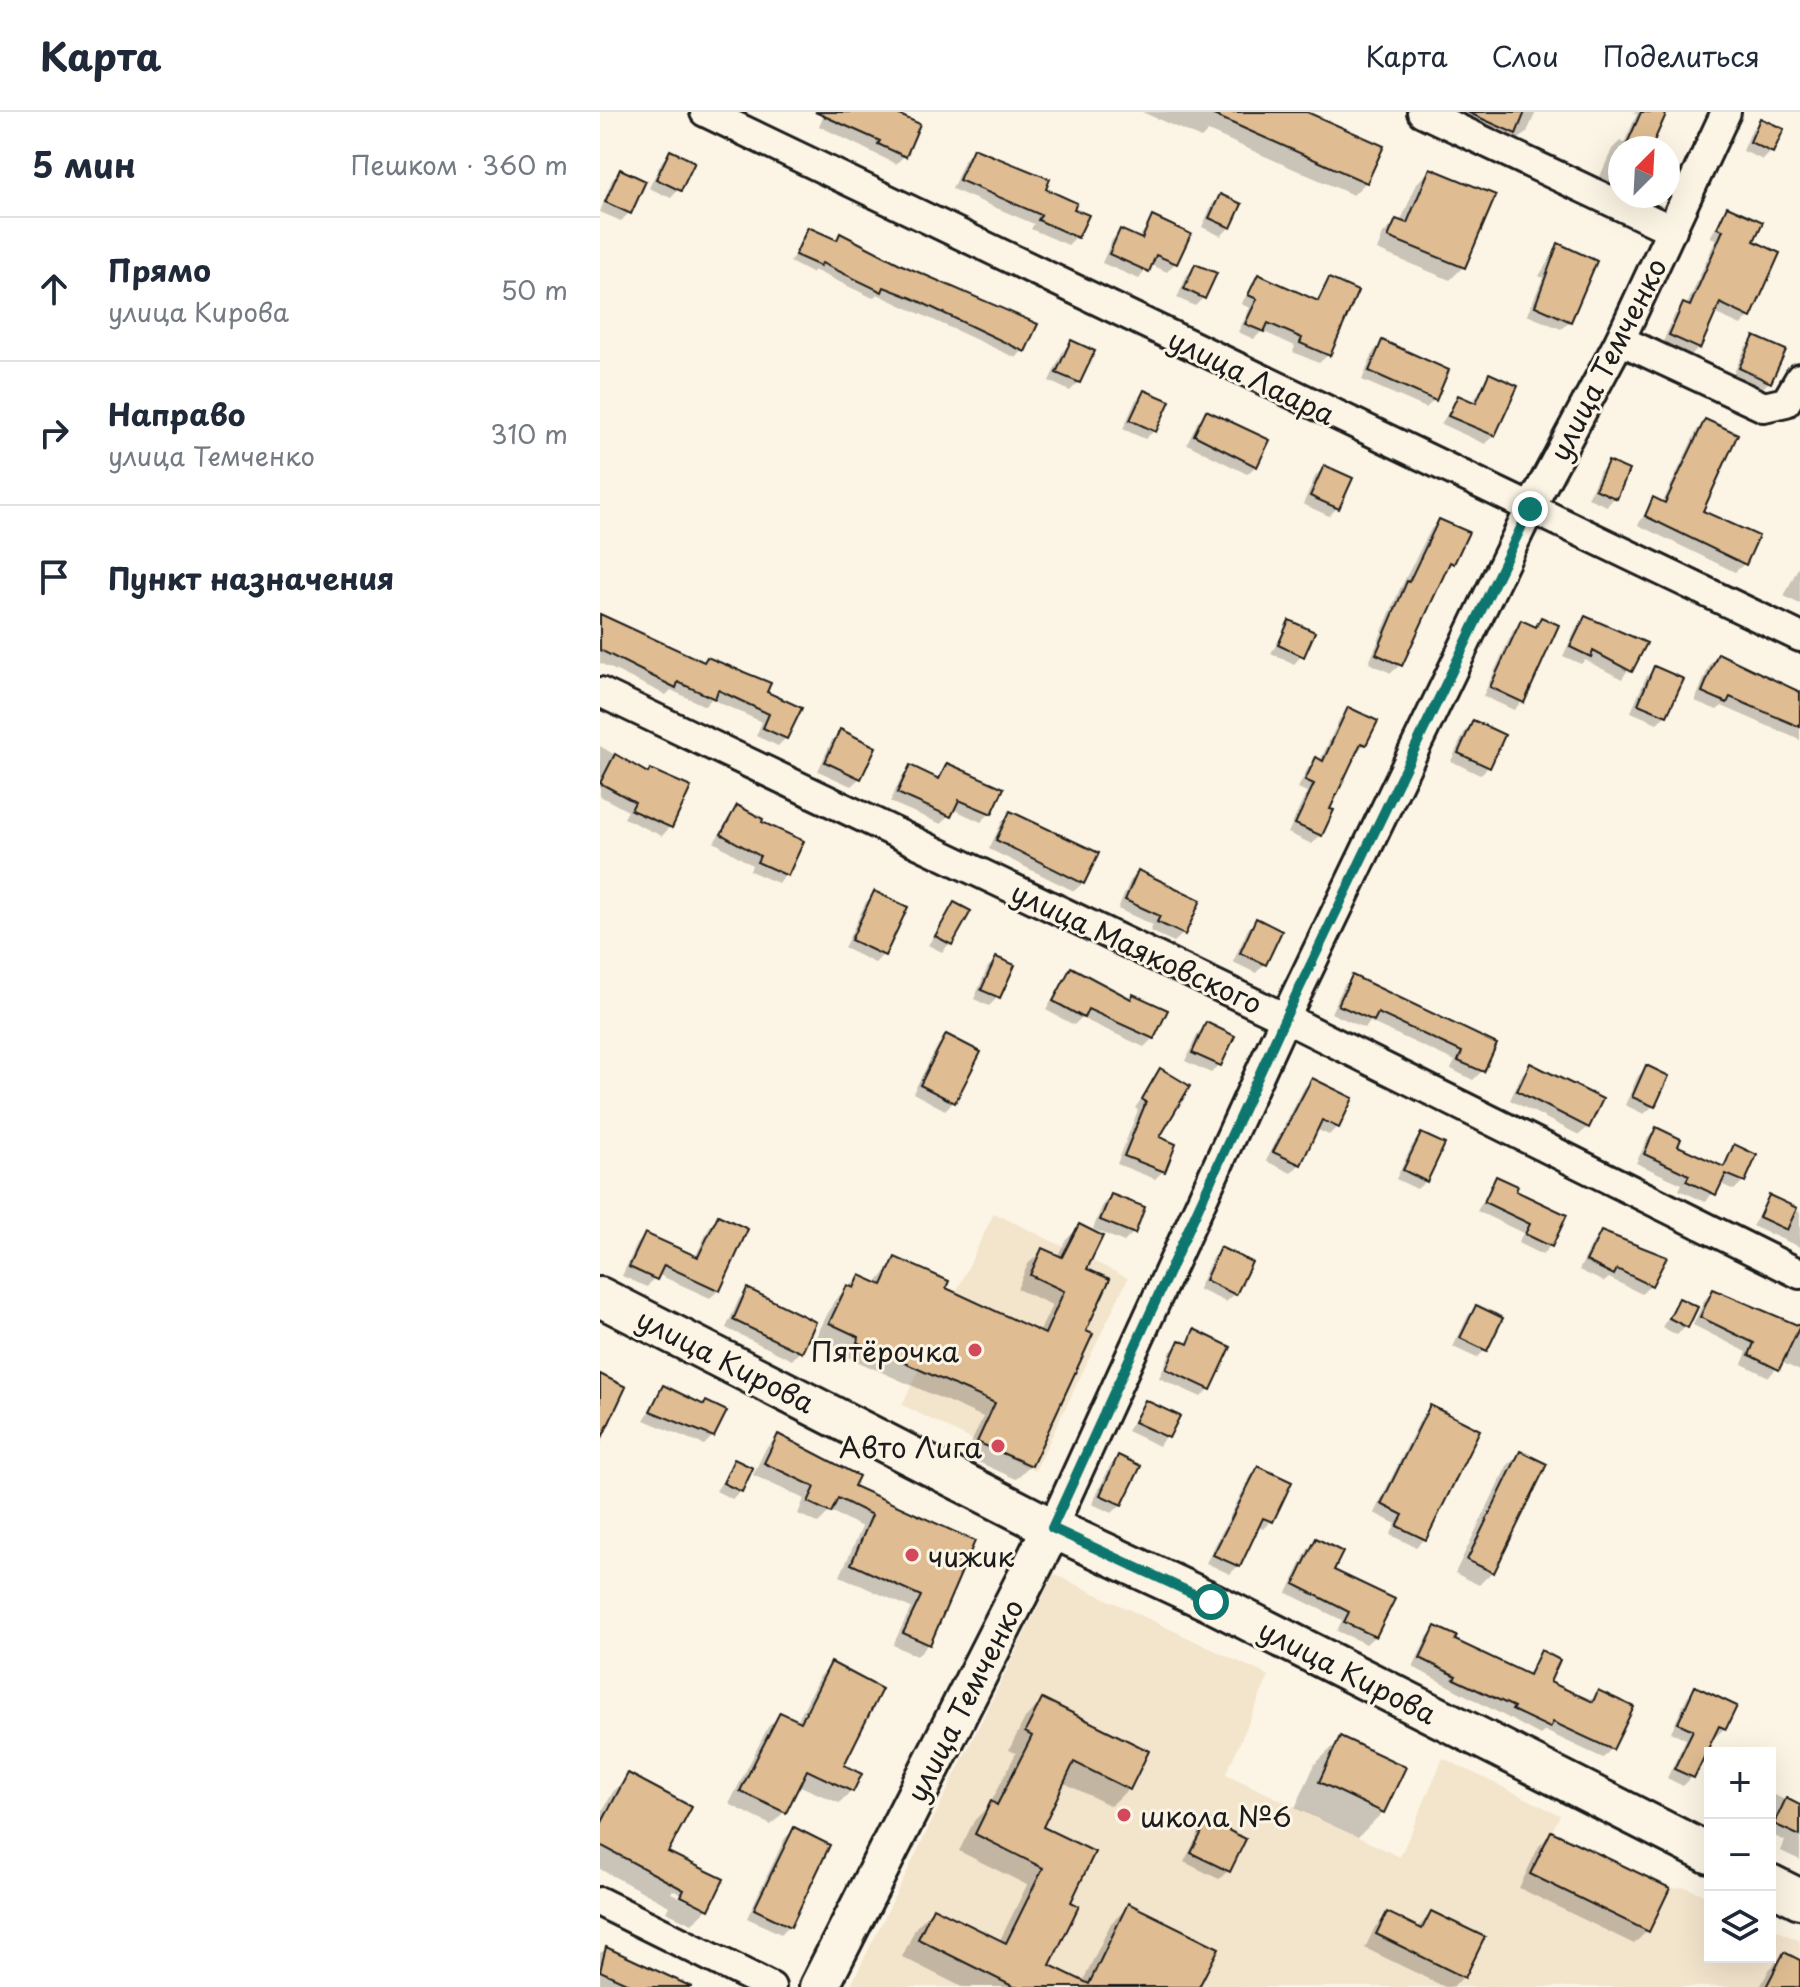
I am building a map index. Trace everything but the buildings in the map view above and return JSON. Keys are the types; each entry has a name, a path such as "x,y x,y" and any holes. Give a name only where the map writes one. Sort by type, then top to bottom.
{"main road":[{"name":"улица Кирова","path":"600,1297 1052,1528 1223,1608 1704,1851"},
{"name":"улица Темченко","path":"819,1987 1052,1528"},
{"path":"1776,1887 1800,1899"}],"street":[{"name":"улица Лаара","path":"705,112 1800,637"},
{"path":"1422,112 1672,230"},
{"name":"улица Темченко","path":"1052,1528 1285,1018 1530,509 1620,340 1726,112"},
{"path":"1620,340 1764,407 1786,402 1800,378"},
{"name":"улица Маяковского","path":"600,692 1285,1018 1800,1274"},
{"path":"600,1902 771,1987"}],"shaded area":[{"path":"994,1213 1128,1278 1035,1471 902,1405"},
{"name":"школа №6","path":"1054,1574 1269,1676 1226,1774 1400,1857 1443,1758 1560,1815 1552,1831 1670,1888 1686,1887 1704,1895 1704,1963 1776,1963 1776,1930 1800,1941 1800,1987 850,1987"}],"place":[{"name":"Пятёрочка","path":"975,1350"},
{"name":"Авто Лига","path":"998,1446"},
{"name":"чижик","path":"912,1555"},
{"name":"школа №6","path":"1124,1815"}],"route":[{"path":"1211,1602 1052,1528 1285,1018 1530,509"}]}
